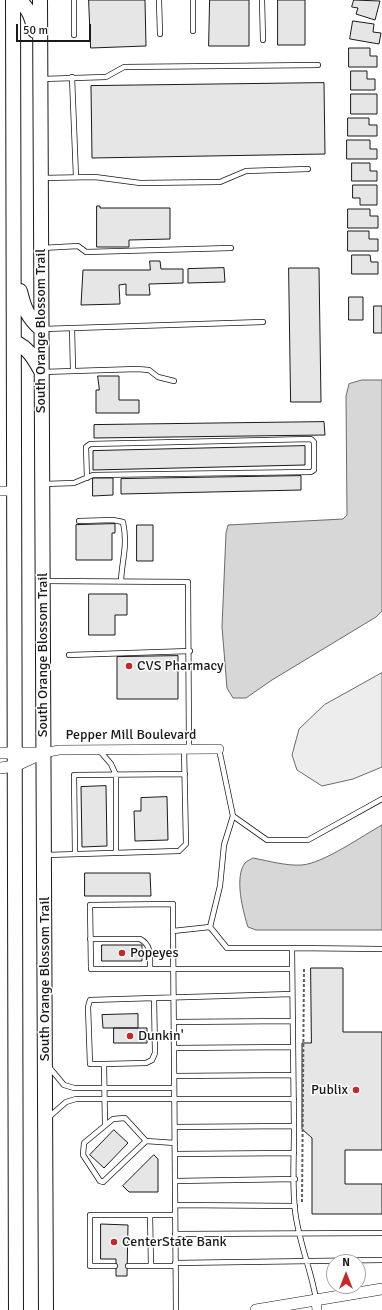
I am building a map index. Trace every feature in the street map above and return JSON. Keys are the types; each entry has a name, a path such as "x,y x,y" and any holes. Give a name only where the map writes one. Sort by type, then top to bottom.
{"main road":[{"name":"South Orange Blossom Trail","path":"13,0 15,342 16,1310"},
{"path":"18,0 23,3 30,14 40,53"},
{"name":"South Orange Blossom Trail","path":"40,0 46,1310"},
{"path":"14,270 24,310 30,320 41,329"},
{"path":"15,342 24,346 31,354 41,372"}],"street":[{"path":"0,491 15,491"},
{"name":"Pepper Mill Boulevard","path":"0,768 15,759 59,750 219,749"},
{"name":"Pepper Mill Boulevard","path":"0,753 15,759"},
{"path":"256,1310 317,1305 382,1289"}],"lane":[{"path":"74,0 74,35"},
{"path":"159,0 160,34"},
{"path":"193,0 193,31"},
{"path":"262,0 263,40"},
{"path":"40,79 106,77 124,67 318,65"},
{"path":"72,77 76,177"},
{"path":"40,178 95,177 140,183 220,182 246,171 308,169"},
{"path":"41,248 78,246 86,252 231,248"},
{"path":"41,329 263,322"},
{"path":"72,328 73,370"},
{"path":"41,372 137,369 149,370 158,377 174,381"},
{"path":"42,484 74,483 100,475 311,472 314,470 314,442 311,440 90,444 86,447 87,478"},
{"path":"79,521 113,520 123,522 126,544 121,581"},
{"path":"42,580 188,582 190,651 190,719 185,774 186,844 179,851 44,855"},
{"path":"69,655 190,651"},
{"path":"210,927 220,886 224,844 233,816 219,749"},
{"path":"99,750 111,764 116,775 116,853"},
{"path":"76,854 74,775 185,774"},
{"path":"233,816 267,840 308,840 382,799"},
{"path":"176,1310 173,996 173,968 173,931 173,904 90,905 91,969 173,968 292,969"},
{"path":"173,931 210,927"},
{"path":"210,927 227,948 382,949"},
{"path":"90,939 140,939 146,942 149,948 150,969"},
{"path":"292,948 295,1206 317,1305"},
{"path":"154,998 155,1053 152,1060 146,1063 90,1064 88,1006 90,1000 173,996 292,994"},
{"path":"174,1022 293,1021"},
{"path":"174,1048 293,1047"},
{"path":"46,1062 55,1076 64,1085 74,1088 174,1088"},
{"path":"104,1064 105,1125"},
{"path":"174,1076 293,1075"},
{"path":"46,1120 66,1102 76,1099 294,1099"},
{"path":"146,1141 103,1182 100,1181 83,1155 84,1143 113,1119 125,1118 146,1141 175,1143"},
{"path":"175,1127 294,1126"},
{"path":"175,1154 294,1153"},
{"path":"175,1181 295,1179"},
{"path":"175,1205 295,1206"},
{"path":"115,1266 90,1266 90,1215 175,1216"},
{"path":"150,1216 150,1266"},
{"path":"175,1234 382,1233"},
{"path":"128,1266 382,1260"}],"path":[{"path":"302,1206 304,968"}],"shaded area":[{"path":"362,380 382,380 382,611 376,617 272,680 246,698 233,698 227,688 222,627 226,533 228,525 343,519 347,515 346,396 349,384"},
{"path":"382,673 382,767 353,779 322,786 297,770 292,755 299,729 324,705"},
{"path":"382,825 382,930 256,930 248,927 240,895 240,877 246,862 253,858 290,865 311,863 332,854"}],"building":[{"path":"89,0 145,0 146,46 91,48"},
{"path":"210,0 249,0 249,46 209,46"},
{"path":"278,0 305,0 305,45 278,45"},
{"path":"354,0 380,1 375,20 356,14 358,8 352,7"},
{"path":"353,21 374,24 373,32 381,33 379,44 350,39"},
{"path":"349,48 370,48 370,56 377,56 377,67 349,67"},
{"path":"351,71 367,71 367,79 375,79 375,90 351,90"},
{"path":"324,83 325,154 92,158 91,86"},
{"path":"351,94 377,94 377,114 351,114"},
{"path":"348,118 369,118 369,125 377,125 377,136 348,136"},
{"path":"347,140 370,140 370,149 377,149 377,159 347,159"},
{"path":"352,163 370,163 370,171 377,171 377,181 352,181"},
{"path":"353,185 377,185 377,205 360,205 360,198 353,198"},
{"path":"97,206 100,206 100,208 170,208 170,239 129,240 129,247 97,247"},
{"path":"348,209 370,209 370,216 378,216 378,228 348,228"},
{"path":"348,231 369,231 369,239 378,239 378,251 348,251"},
{"path":"352,255 370,255 371,262 378,262 378,274 352,274"},
{"path":"150,261 160,261 161,269 183,269 183,283 149,284 150,295 126,295 126,284 119,285 120,304 81,305 83,270 150,270"},
{"path":"224,268 225,282 188,283 188,269"},
{"path":"289,268 319,268 321,402 291,402"},
{"path":"349,297 363,297 363,320 349,320"},
{"path":"374,306 382,306 382,333 374,333"},
{"path":"98,376 119,376 119,400 139,400 139,413 96,413 96,390 99,390"},
{"path":"324,422 325,435 94,438 94,425"},
{"path":"305,446 305,465 93,470 93,451"},
{"path":"301,476 301,490 121,494 121,479"},
{"path":"93,478 113,478 113,495 93,496"},
{"path":"115,524 115,533 112,533 112,560 76,560 76,525"},
{"path":"137,525 153,525 153,561 137,561"},
{"path":"89,594 127,594 127,615 115,615 115,635 89,635"},
{"name":"CVS Pharmacy","path":"178,656 178,699 117,699 117,657"},
{"path":"106,786 107,846 82,847 81,787"},
{"path":"167,797 168,840 135,841 134,811 141,811 141,798"},
{"path":"85,873 150,873 151,896 85,896"},
{"name":"Popeyes","path":"102,945 142,945 142,961 102,961"},
{"path":"311,968 343,968 343,1032 382,1032 382,1150 345,1150 345,1184 382,1184 382,1214 312,1214 312,1138 302,1129 302,1043 311,1043"},
{"path":"138,1014 138,1028 103,1028 102,1015"},
{"name":"Dunkin'","path":"114,1028 147,1028 147,1043 114,1043"},
{"path":"114,1130 128,1143 104,1168 90,1155"},
{"path":"154,1155 158,1159 158,1192 129,1192 123,1186"},
{"name":"CenterState Bank","path":"101,1224 128,1225 127,1276 116,1276 116,1259 101,1259"}],"place":[{"name":"CVS Pharmacy","path":"129,666"},
{"name":"Popeyes","path":"122,953"},
{"name":"Dunkin'","path":"130,1036"},
{"name":"Publix","path":"356,1090"},
{"name":"CenterState Bank","path":"114,1242"}]}
